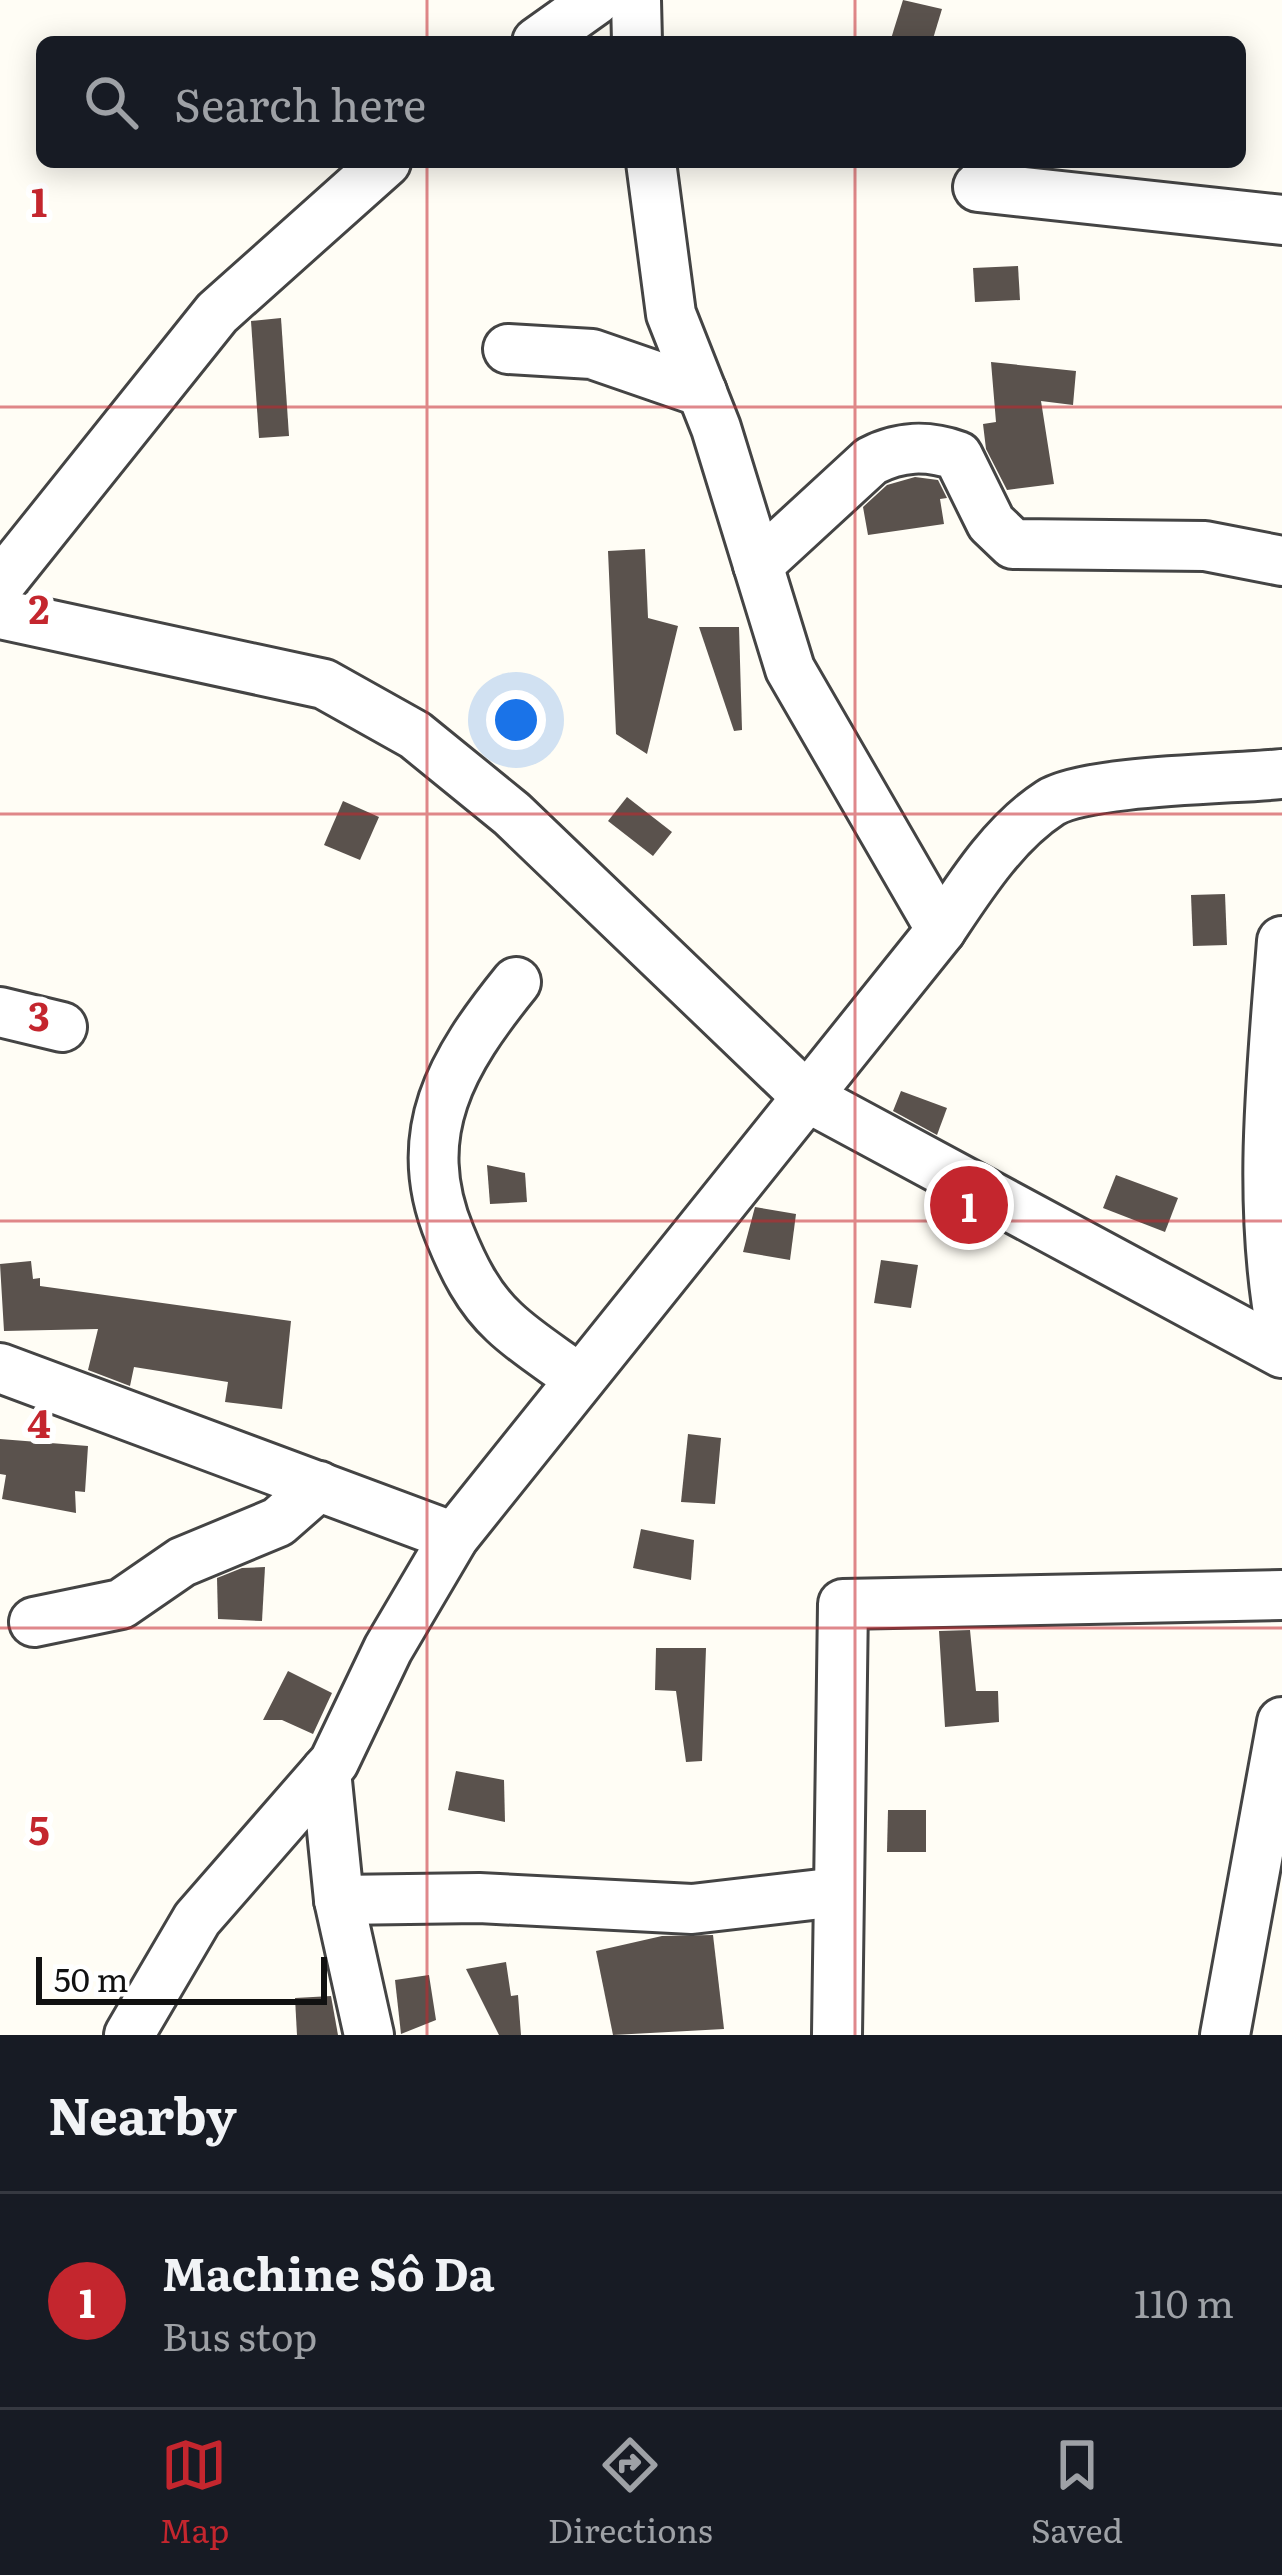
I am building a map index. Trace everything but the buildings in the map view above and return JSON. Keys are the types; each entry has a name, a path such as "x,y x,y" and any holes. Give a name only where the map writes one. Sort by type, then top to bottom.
{"street":[{"path":"545,36 596,0"},
{"path":"635,0 638,36"},
{"path":"0,584 217,313 379,168"},
{"path":"652,168 671,314 702,392 790,669 940,930"},
{"path":"978,187 1282,220"},
{"path":"508,349 592,354 702,392"},
{"path":"758,566 871,461 894,450 934,448 958,455 991,523 1013,544 1205,546 1282,561"},
{"path":"0,614 324,683 366,703 512,814 807,1097 1282,1353"},
{"path":"129,2035 197,1919 326,1772 454,1537 940,930 980,871 1052,801 1084,792 1282,775"},
{"path":"1282,941 1267,1143 1273,1286 1282,1335"},
{"path":"516,982 472,1036 430,1137 431,1174 437,1206 465,1274 502,1321 578,1378"},
{"path":"0,1012 62,1028"},
{"path":"0,1367 454,1537"},
{"path":"34,1622 121,1604 182,1562 278,1522 319,1486"},
{"path":"837,2035 843,1604 1282,1595"},
{"path":"1225,2035 1282,1722"},
{"path":"326,1772 339,1900 369,2035"},
{"path":"339,1900 479,1898 692,1909 838,1892"}],"place":[{"name":"Machine Sô Da","path":"969,1205"}]}
